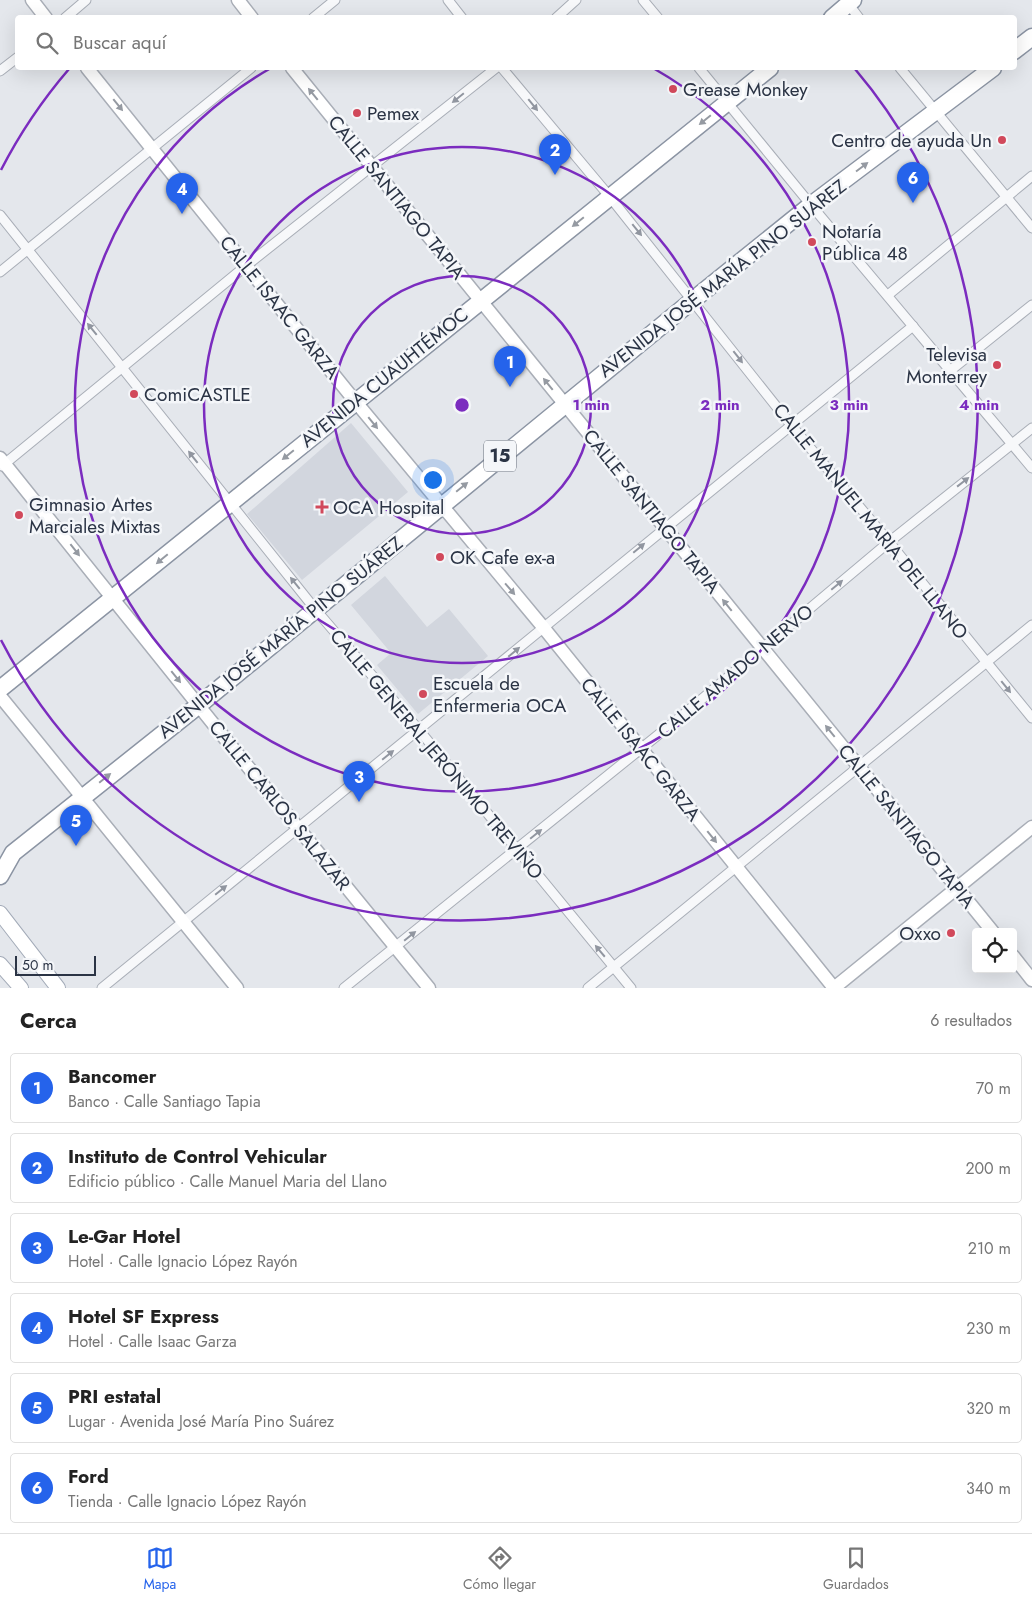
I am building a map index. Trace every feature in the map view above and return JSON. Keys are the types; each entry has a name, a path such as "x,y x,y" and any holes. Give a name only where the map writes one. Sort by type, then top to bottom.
{"highway":[{"path":"835,15 849,1"},
{"path":"1017,49 1032,37"},
{"name":"AVENIDA CUAUHTÉMOC","path":"0,689 481,299 768,70"},
{"name":"AVENIDA JOSÉ MARÍA PINO SUÁREZ","path":"0,876 7,855 198,705 440,505 811,205 990,70"}],"main road":[{"path":"0,912 58,988"},
{"path":"0,964 21,988"}],"street":[{"path":"32,0 44,15"},
{"path":"68,15 86,0"},
{"path":"238,0 250,15"},
{"path":"317,15 335,0"},
{"path":"448,0 460,15"},
{"path":"559,15 576,0"},
{"path":"643,0 656,15"},
{"path":"849,1 857,15"},
{"path":"0,71 15,59"},
{"name":"CALLE ISAAC GARZA","path":"89,70 355,401 543,627 834,988"},
{"path":"0,272 249,70"},
{"name":"CALLE SANTIAGO TAPIA","path":"294,70 990,928"},
{"path":"2,463 247,265 493,70"},
{"name":"CALLE MANUEL MARIA DEL LLANO","path":"504,70 610,197 791,425 1032,718"},
{"path":"701,70 811,205 1032,468"},
{"path":"902,70 1032,228"},
{"path":"888,296 1032,176"},
{"name":"CALLE GENERAL JERÓNIMO TREVIÑO","path":"0,216 315,609 419,730 631,988"},
{"path":"951,370 1032,305"},
{"path":"102,988 913,326"},
{"name":"CALLE AMADO NERVO","path":"344,988 517,850 763,649 889,542 1032,428"},
{"name":"CALLE CARLOS SALAZAR","path":"2,463 429,988"},
{"path":"588,988 1032,625"},
{"path":"0,696 237,988"},
{"path":"834,988 1032,828"},
{"path":"1017,961 1032,980"}],"shaded area":[{"name":"OCA Hospital","path":"351,423 408,492 302,580 247,514"},
{"path":"385,576 427,627 449,609 488,656 418,714 377,665 391,653 351,605"}],"place":[{"name":"Grease Monkey","path":"673,89"},
{"name":"Pemex","path":"357,113"},
{"name":"Centro de ayuda Un","path":"1002,140"},
{"name":"Instituto de Control Vehicular","path":"555,175"},
{"name":"Ford","path":"913,203"},
{"name":"Hotel SF Express","path":"182,214"},
{"name":"Notaría Pública 48","path":"812,242"},
{"name":"Televisa Monterrey","path":"997,365"},
{"name":"Bancomer","path":"510,387"},
{"name":"ComiCASTLE","path":"134,394"},
{"name":"OCA Hospital","path":"322,507"},
{"name":"Gimnasio Artes Marciales Mixtas","path":"19,515"},
{"name":"OK Cafe ex-a","path":"440,557"},
{"name":"Escuela de Enfermeria OCA","path":"423,694"},
{"name":"Le-Gar Hotel","path":"359,802"},
{"name":"PRI estatal","path":"76,846"},
{"name":"Oxxo","path":"951,933"}]}
